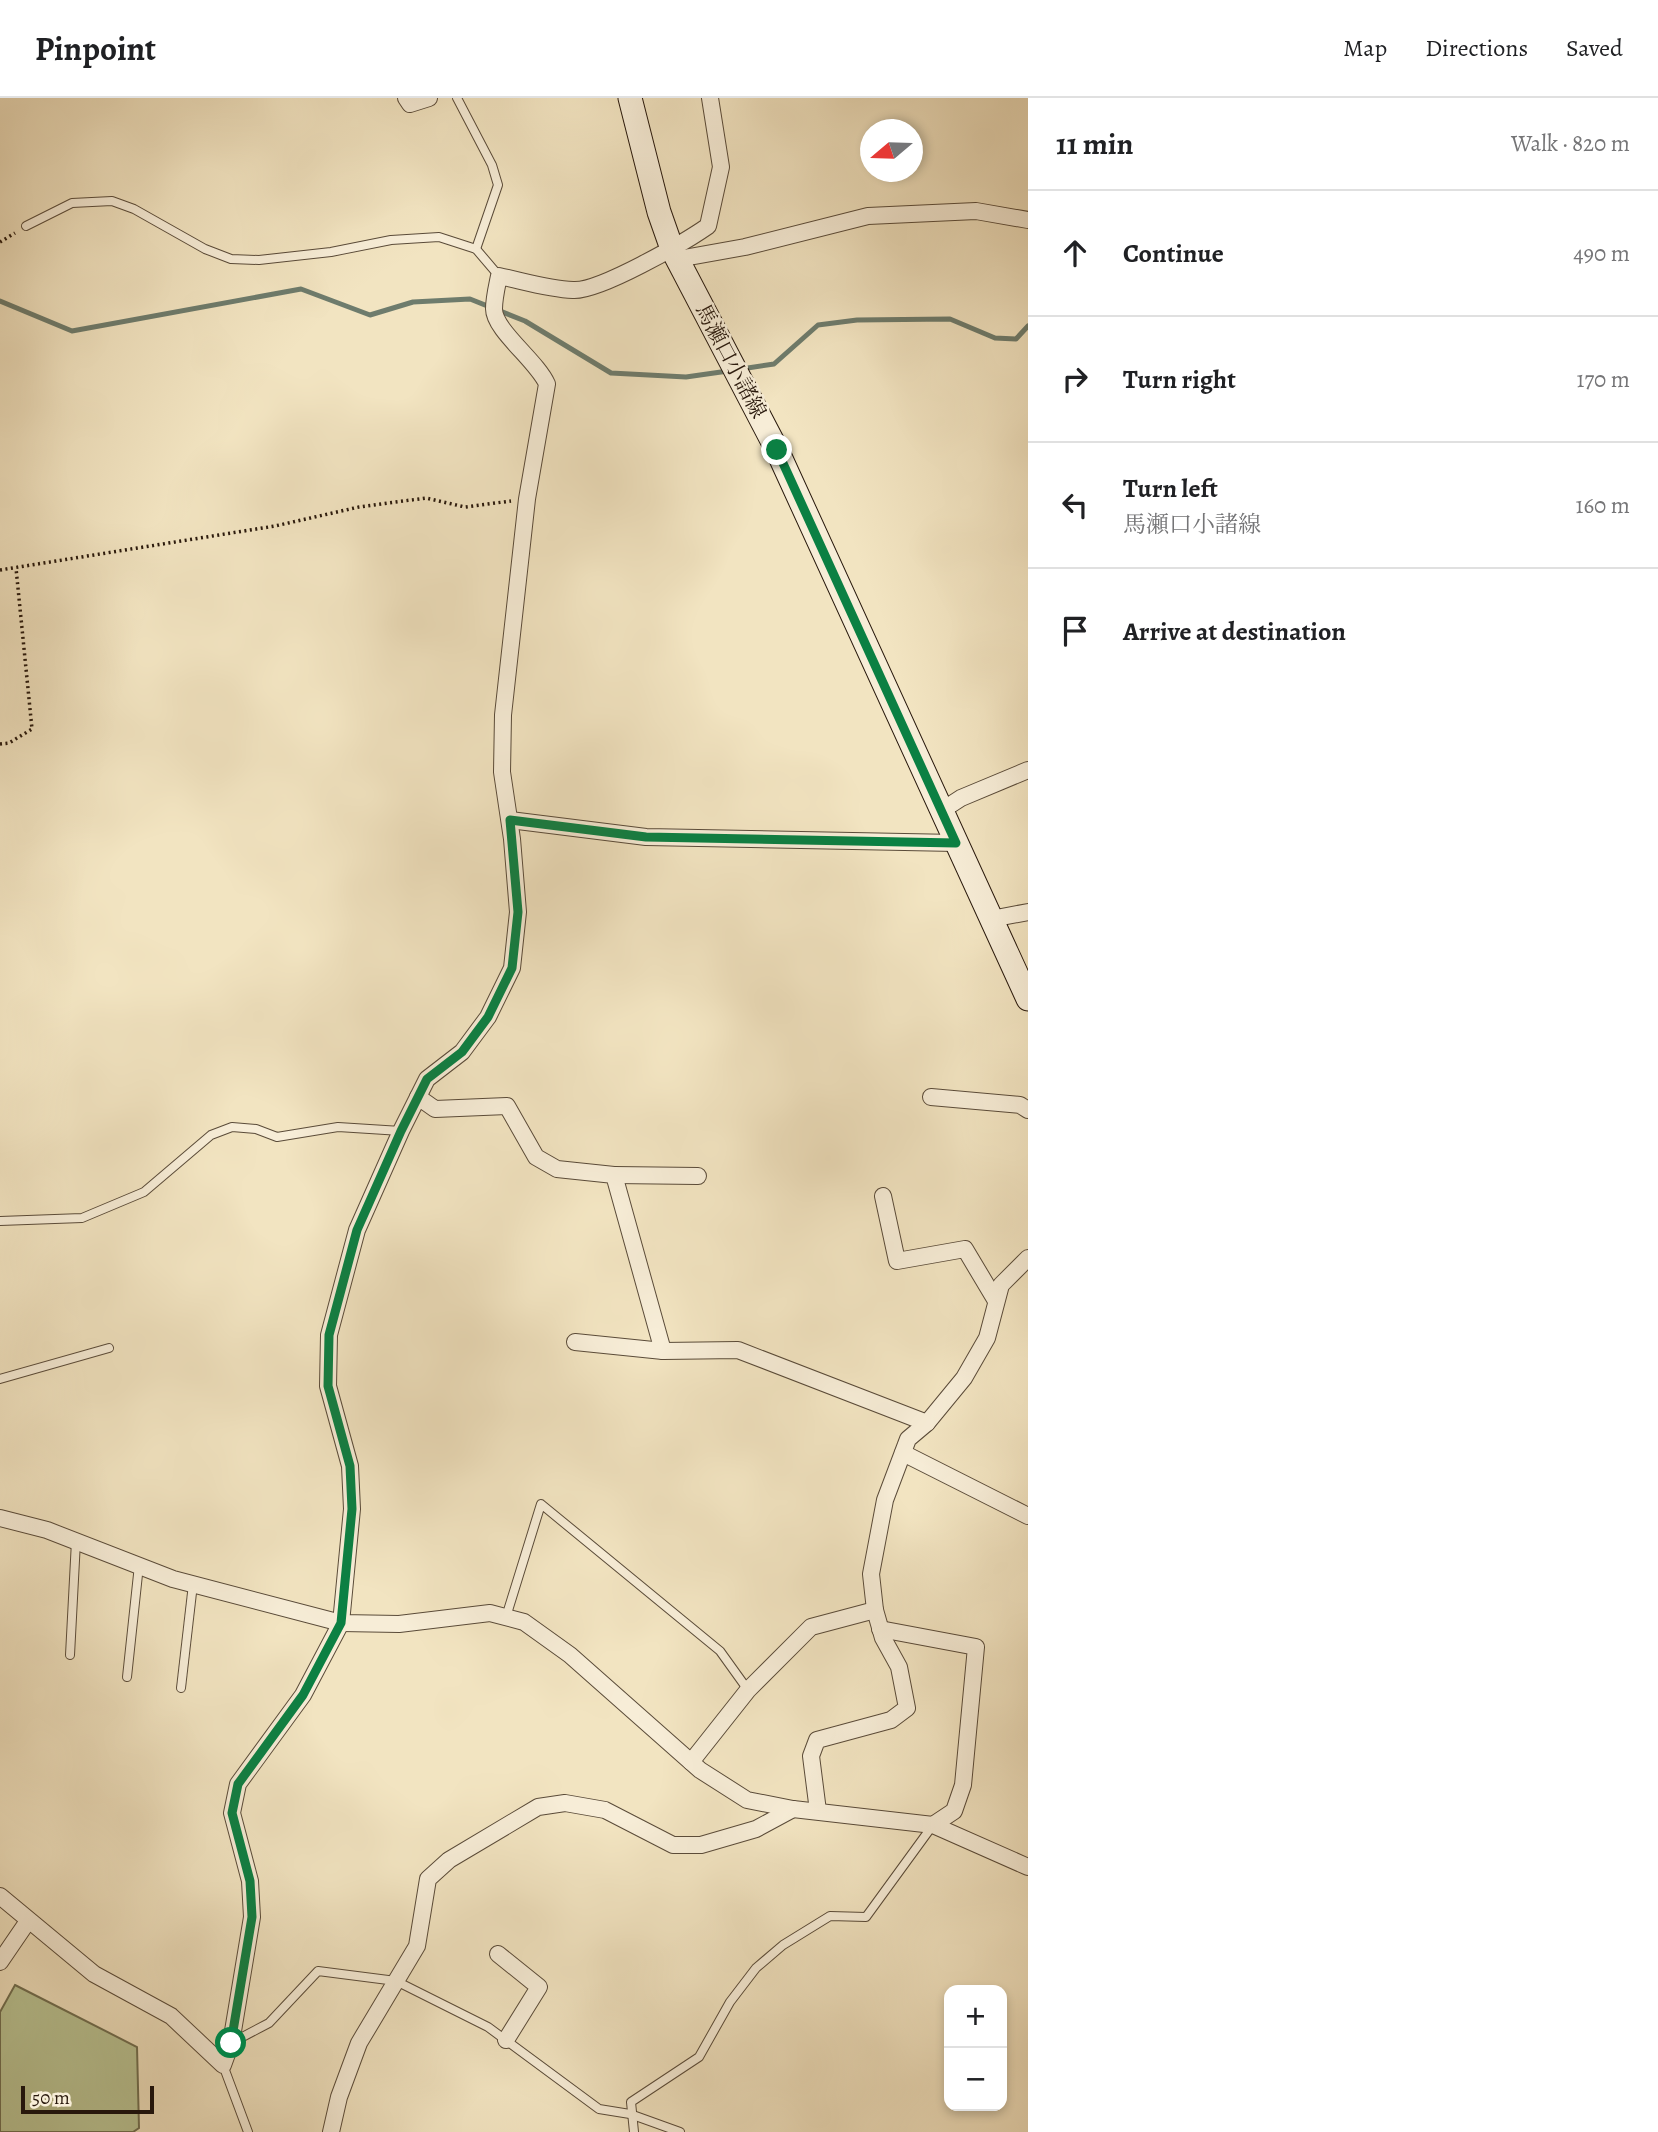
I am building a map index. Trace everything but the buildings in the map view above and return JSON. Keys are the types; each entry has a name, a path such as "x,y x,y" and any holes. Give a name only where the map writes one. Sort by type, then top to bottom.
{"main road":[{"name":"馬瀬口小諸線","path":"629,98 659,212 675,254 777,450 1028,999"}],"street":[{"path":"406,98 410,104 429,98"},
{"path":"675,254 708,226 713,208 721,167 710,98"},
{"path":"0,1896 94,1974 171,2016 223,2065 231,2043 252,1917 250,1881 232,1813 238,1784 303,1695 341,1623 352,1509 350,1466 328,1386 329,1335 357,1230 401,1131 427,1079 462,1052 488,1017 512,968 518,912 510,820 502,772 503,715 527,499 547,384 541,369 497,322 494,310 499,276 576,291 675,254 744,247 868,216 976,211 1028,220"},
{"path":"941,811 961,798 1028,770"},
{"path":"510,820 646,837 956,843"},
{"path":"991,919 1028,912"},
{"path":"418,1097 435,1109 507,1106 536,1157 557,1169 614,1175 698,1176"},
{"path":"932,1097 1020,1105 1028,1110"},
{"path":"614,1175 663,1351"},
{"path":"883,1196 897,1261 965,1249 996,1301"},
{"path":"818,1811 811,1756 817,1740 891,1720 906,1708 899,1667 880,1629 875,1610 874,1562 885,1500 908,1439 927,1423 964,1378 987,1338 1001,1285 1028,1258"},
{"path":"575,1342 663,1351 738,1350 927,1423"},
{"path":"903,1453 1028,1516"},
{"path":"0,1518 76,1541 193,1584 341,1623 399,1624 490,1613 524,1622 570,1654 691,1762 747,1800 793,1809 933,1825 1028,1867"},
{"path":"691,1762 748,1690 811,1627 875,1610"},
{"path":"880,1629 976,1647 963,1785 954,1811 933,1825"},
{"path":"331,2132 339,2097 359,2043 417,1946 428,1879 449,1860 537,1807 565,1803 605,1810 673,1845 702,1845 756,1829 793,1809"},
{"path":"0,1962 28,1921"},
{"path":"498,1954 539,1987 506,2040"}],"lane":[{"path":"457,98 492,165 498,185 476,249"},
{"path":"26,226 72,203 112,201 134,209 231,260 259,260 331,252 391,240 439,237 476,249 499,276"},
{"path":"0,1221 82,1218 144,1192 211,1135 232,1127 256,1129 277,1137 338,1127 401,1131"},
{"path":"0,1380 109,1348"},
{"path":"506,1617 541,1504 720,1651 748,1690"},
{"path":"70,1655 76,1541"},
{"path":"127,1677 139,1565"},
{"path":"181,1688 193,1584"},
{"path":"634,2132 631,2102 699,2057 730,2002 756,1968 783,1945 830,1916 866,1917 933,1825"},
{"path":"231,2043 269,2023 318,1970 396,1981 488,2027 599,2109 631,2113 680,2132"},
{"path":"223,2065 248,2132"}],"path":[{"path":"0,242 26,226"},
{"path":"0,570 275,526 359,507 426,498 465,507 527,499"},
{"path":"0,744 9,743 32,729 16,568"}],"green space":[{"path":"15,1985 137,2047 139,2128 133,2132 0,2132 0,2012"}],"waterway":[{"path":"0,301 72,331 301,289 370,315 413,302 470,299 525,321 611,373 686,377 728,371"},
{"path":"741,369 774,364 818,325 857,320 950,319 995,338 1016,339 1028,326"}],"route":[{"path":"231,2043 252,1917 250,1881 232,1813 238,1784 303,1695 341,1623 352,1509 350,1466 328,1386 329,1335 357,1230 401,1131 427,1079 462,1052 488,1017 512,968 518,912 510,820 646,837 956,843 777,450"}]}
